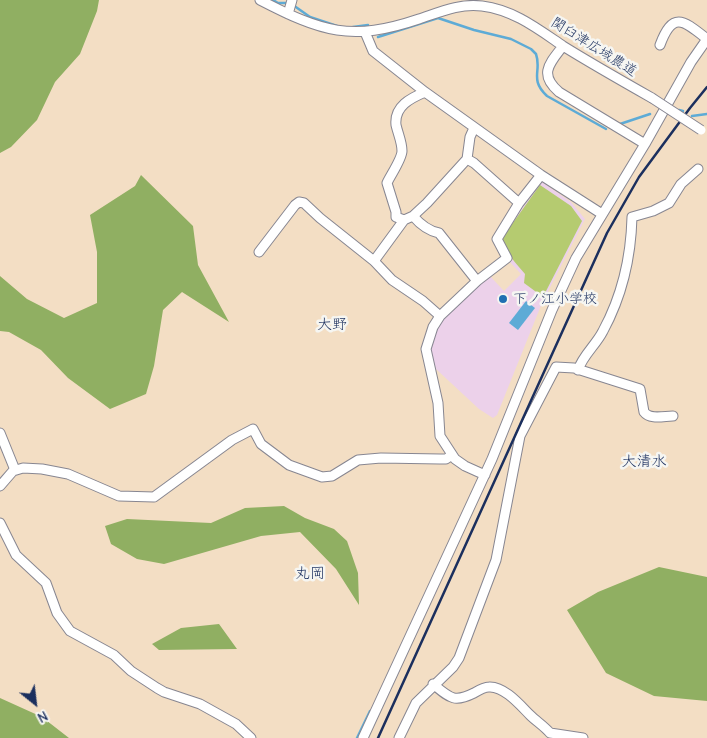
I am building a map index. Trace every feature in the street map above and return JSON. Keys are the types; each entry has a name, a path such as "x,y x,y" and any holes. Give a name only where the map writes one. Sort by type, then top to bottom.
{"street":[{"name":"関臼津広域農道","path":"260,0 291,6 328,29 341,32 365,32 392,26 448,8 482,6 515,15 704,131"},
{"path":"363,738 502,438 556,302 576,258 645,144 691,62 707,39 687,23 681,22 671,26 660,45"},
{"path":"365,32 373,52 425,92 541,175 602,214"},
{"path":"563,46 549,66 547,76 550,85 558,92 645,144"},
{"path":"404,220 396,217 387,187 387,183 402,152 396,120 398,112 406,102 425,92"},
{"path":"374,261 404,220 413,216 467,160 470,137 474,128"},
{"path":"467,160 519,203"},
{"path":"578,370 602,333 620,294 628,262 632,217 654,212 669,203 682,184 698,169"},
{"path":"485,475 461,464 452,455 439,433 438,403 426,349 433,327 440,316 507,258 497,239 519,203 541,175"},
{"path":"259,252 295,205 301,202 304,203 374,261 392,280 423,301 440,316"},
{"path":"413,216 417,221 438,233 477,282"},
{"path":"399,738 416,702 457,662 491,574 501,539 517,447 523,428 556,367 569,367 640,389 646,415 650,417 673,416"},
{"path":"0,486 15,470 31,468 68,474 119,496 154,497 232,440 253,429 261,444 289,465 322,477 332,476 358,460 381,458 446,459 452,455"},
{"path":"0,433 15,470"},
{"path":"502,438 517,447"},
{"path":"0,523 16,555 46,583 57,613 70,631 114,655 131,670 157,688 200,704 236,724 251,738"},
{"path":"433,684 456,699 462,699 483,688 496,687 522,704 531,716 550,733 583,738"}],"shaded area":[{"name":"下ノ江小学校","path":"539,180 571,202 585,219 542,303 497,415 493,418 479,409 436,369 429,347 434,332 447,312 489,275 504,291 521,274 508,260 500,238"}],"green space":[{"path":"0,0 99,0 97,11 80,54 55,82 37,120 11,147 0,153"},
{"path":"141,175 193,226 198,265 229,322 182,292 163,310 154,366 146,394 110,409 68,378 41,350 9,332 0,331 0,276 27,299 64,318 97,303 97,252 90,215 135,186"},
{"path":"540,185 571,206 582,221 543,297 524,283 525,274 508,253 502,238"},
{"path":"284,506 305,518 334,529 347,541 358,573 359,605 336,569 300,532 261,536 164,564 137,559 111,544 105,526 127,519 211,523 245,508"},
{"path":"659,567 707,577 707,701 654,696 606,673 567,610 598,592"},
{"path":"219,624 237,649 159,650 152,644 181,628"},
{"path":"0,698 42,717 69,738 0,738"}],"water":[{"path":"526,301 535,308 518,330 509,323"}],"waterway":[{"path":"273,0 278,3 288,3"},
{"path":"293,5 310,17 337,26"},
{"path":"378,37 438,18 474,30 511,39 531,49 536,54 538,65 537,80 547,96 606,129"},
{"path":"353,27 368,25"},
{"path":"679,110 683,111"},
{"path":"620,124 650,114"},
{"path":"692,116 707,114"},
{"path":"357,738 370,711"}],"railway":[{"path":"378,738 607,233 639,177 707,87"}],"place":[{"name":"下ノ江小学校","path":"503,299"}],"district":[{"name":"大野","path":"332,325"},
{"name":"大清水","path":"644,462"},
{"name":"丸岡","path":"310,574"}]}
